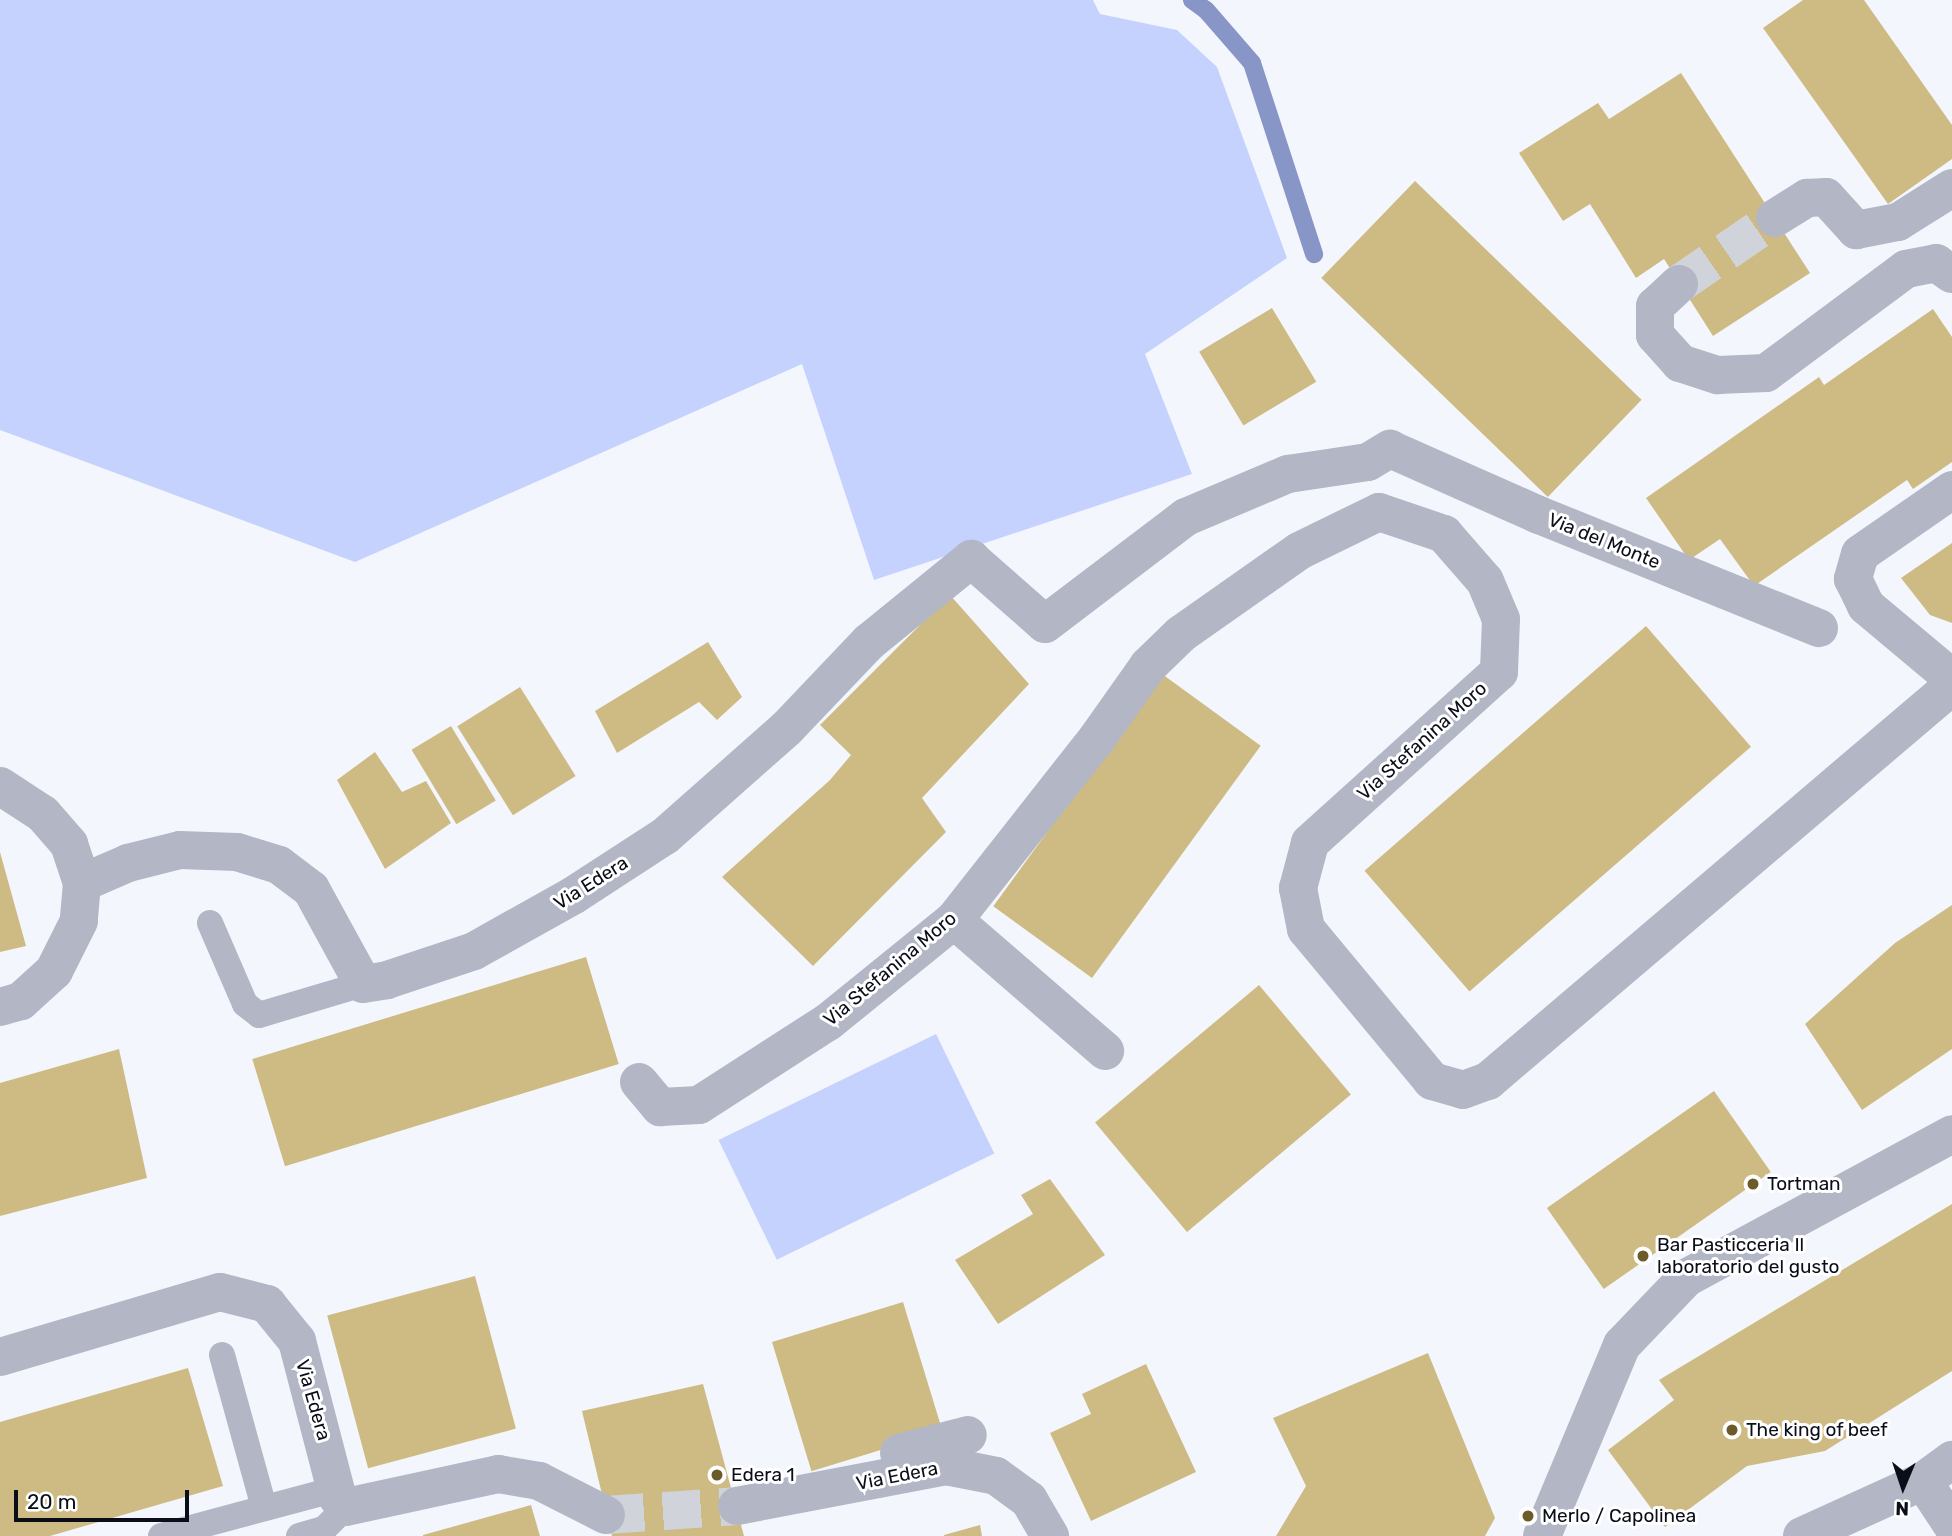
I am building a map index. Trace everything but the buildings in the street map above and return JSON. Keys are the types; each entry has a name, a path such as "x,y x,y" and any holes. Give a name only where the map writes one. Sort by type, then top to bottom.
{"street":[{"path":"1775,218 1807,198 1826,197 1856,230 1898,222 1952,188"},
{"path":"1679,284 1655,306 1655,335 1680,363 1718,375 1766,373 1906,269 1936,263 1952,274"},
{"name":"Via del Monte","path":"1390,449 1539,515 1819,628"},
{"name":"Via Edera","path":"363,984 474,951 573,895 665,836 787,728 869,642 971,559 1045,624 1186,517 1287,474 1368,462 1390,449"},
{"path":"1952,490 1860,554 1853,579 1866,606 1952,678"},
{"name":"Via Stefanina Moro","path":"639,1082 660,1107 699,1105 828,1022 954,920 1098,737 1148,666 1181,634 1299,551 1379,512 1444,534 1485,581 1501,619 1499,672 1310,842 1298,888 1306,929 1433,1080 1463,1090 1488,1082 1952,686"},
{"path":"0,786 43,814 61,834 69,844 82,883 79,921 54,971 21,1001 0,1007"},
{"path":"82,883 128,863 180,850 237,852 279,865 311,889 363,984"},
{"path":"954,920 1105,1051"},
{"path":"1542,1536 1622,1345 1686,1278 1952,1134"},
{"name":"Via Edera","path":"0,1357 220,1292 267,1304 297,1340 342,1498"},
{"name":"Via Edera","path":"968,1435 770,1486 747,1504 946,1466 996,1476 1029,1500 1050,1536"},
{"path":"342,1498 498,1474 538,1481 606,1515"},
{"path":"1559,1493 1563,1536"},
{"path":"1802,1536 1944,1496"}],"lane":[{"name":"Via Edera","path":"210,923 245,1004 259,1015 363,984"},
{"path":"222,1355 264,1507"},
{"path":"161,1536 264,1507 342,1498"},
{"path":"299,1536 324,1529 342,1498"}],"shaded area":[{"path":"0,0 1093,0 1100,14 1177,30 1217,67 1287,258 1145,354 1192,474 874,580 802,364 355,562 0,430"},
{"path":"936,1034 994,1154 777,1260 718,1140"}],"waterway":[{"path":"1192,0 1206,10 1252,63 1314,254"}],"tunnel":[{"path":"1679,284 1775,218"},
{"path":"606,1515 737,1506"}],"place":[{"name":"Tortman","path":"1753,1184"},
{"name":"Bar Pasticceria Il laboratorio del gusto","path":"1643,1256"},
{"name":"The king of beef","path":"1732,1430"},
{"name":"Edera 1","path":"717,1475"},
{"name":"Merlo / Capolinea","path":"1528,1516"}]}
